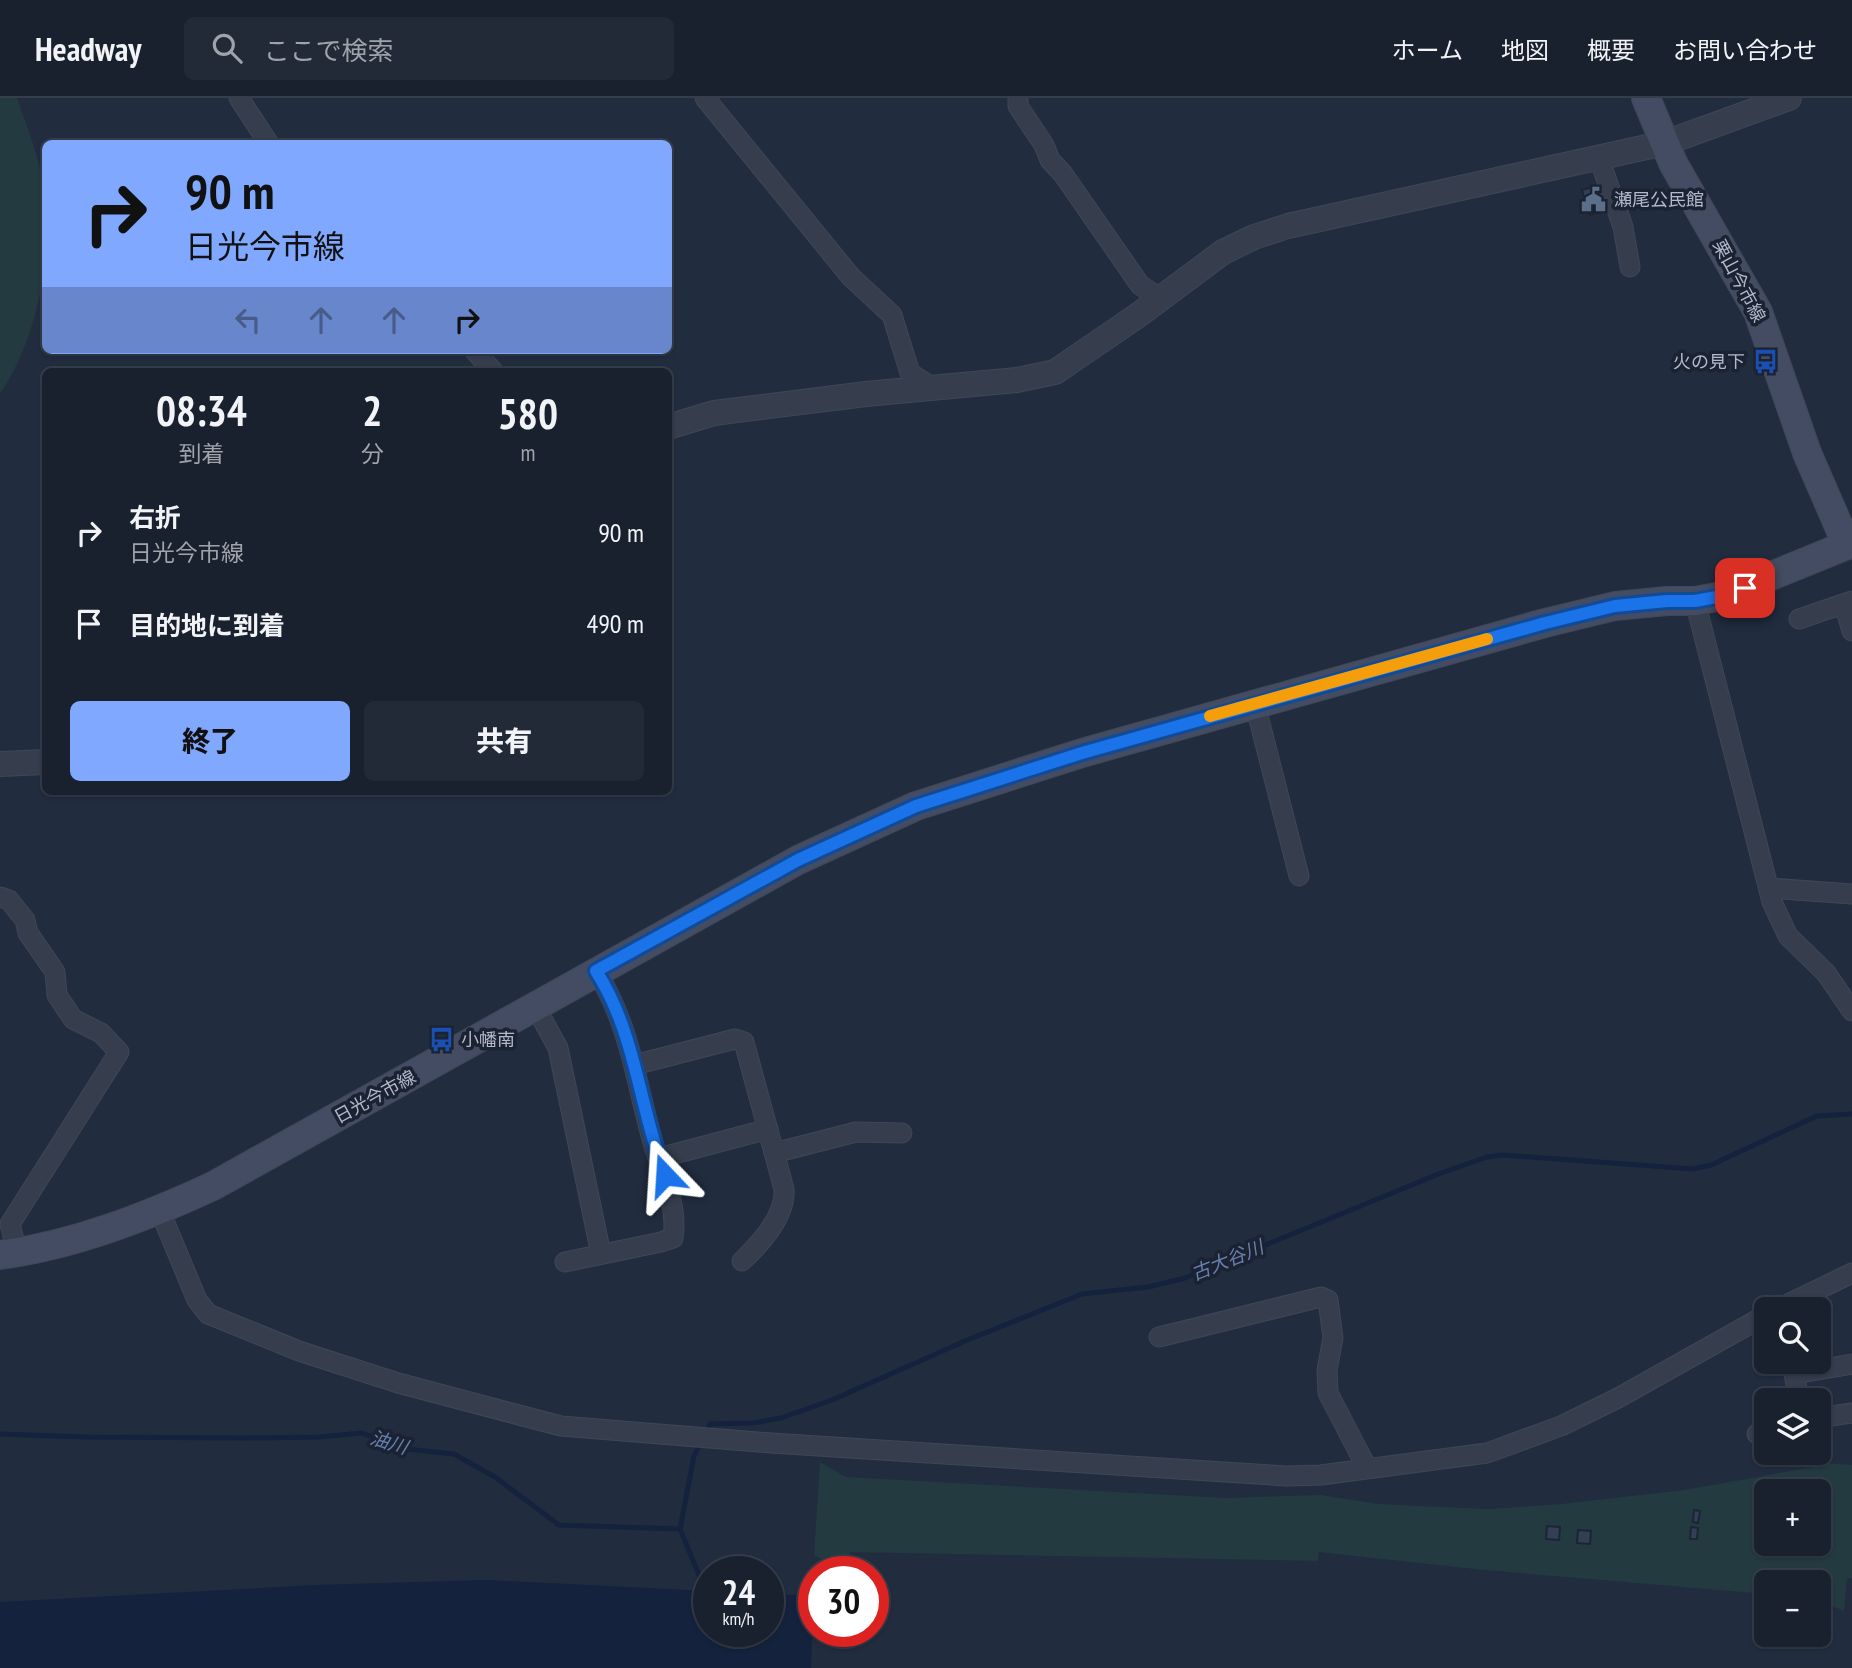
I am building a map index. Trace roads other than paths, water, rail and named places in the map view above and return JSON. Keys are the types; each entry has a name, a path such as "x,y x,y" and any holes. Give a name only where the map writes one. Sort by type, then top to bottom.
{"main road":[{"name":"栗山今市線","path":"1652,100 1673,163 1758,312 1807,453 1850,546"},
{"name":"日光今市線","path":"9,1254 97,1232 160,1210 247,1168 798,860 916,806 1082,753 1545,623 1615,606 1695,601 1722,596 1798,564 1850,546"}],"street":[{"path":"239,98 266,140"},
{"path":"705,98 851,277 892,315 910,373 935,388"},
{"path":"1018,98 1018,106 1044,145 1050,160 1063,174 1140,285 1161,299"},
{"path":"672,426 714,413 866,394 1017,380 1055,372 1161,299 1223,252 1254,237 1288,226 1665,143 1788,98"},
{"path":"1599,158 1623,227 1630,267"},
{"path":"478,354 490,368"},
{"path":"1695,601 1772,902 1788,936 1826,973 1852,1011"},
{"path":"1799,619 1848,602 1852,631"},
{"path":"1255,704 1299,876"},
{"path":"0,764 42,762"},
{"path":"1769,888 1852,894"},
{"path":"0,897 9,900 25,920 28,933 55,972 57,995 73,1019 101,1033 119,1052 5,1224 9,1254"},
{"path":"565,1262 673,1238 675,1228 665,1175 624,1026 596,971"},
{"path":"535,1006 558,1048 601,1254"},
{"path":"634,1065 735,1039 744,1042 784,1189 785,1202 759,1245 742,1261"},
{"path":"659,1158 768,1129"},
{"path":"774,1153 856,1132 902,1133"},
{"path":"160,1210 197,1300 208,1314 299,1351 385,1379 561,1426 688,1437 1287,1476 1321,1475 1486,1453 1561,1426 1629,1392 1754,1322"},
{"path":"1803,1297 1852,1273"},
{"path":"1158,1337 1321,1297 1328,1300 1334,1338 1327,1370 1328,1393 1367,1468"},
{"path":"1797,1388 1794,1374 1852,1364"},
{"path":"1831,1416 1852,1413"}],"water":[{"path":"486,1580 693,1590 693,1647 784,1647 784,1595 798,1595 798,1647 812,1647 811,1668 0,1668 0,1602 314,1585"}],"waterway":[{"name":"古大谷川","path":"680,1529 694,1456 710,1424 753,1423 781,1418 832,1400 965,1341 1082,1294 1148,1287 1185,1278 1441,1173 1487,1157 1502,1155 1693,1169 1711,1165 1817,1116 1852,1114"},
{"name":"油川","path":"0,1434 245,1438 319,1437 362,1433 406,1449 454,1454 495,1477 559,1525 680,1529"},
{"name":"油川","path":"680,1529 693,1560"}],"place":[{"name":"瀬尾公民館","path":"1594,200"},
{"name":"火の見下","path":"1765,362"},
{"name":"小幡南","path":"441,1040"}]}
